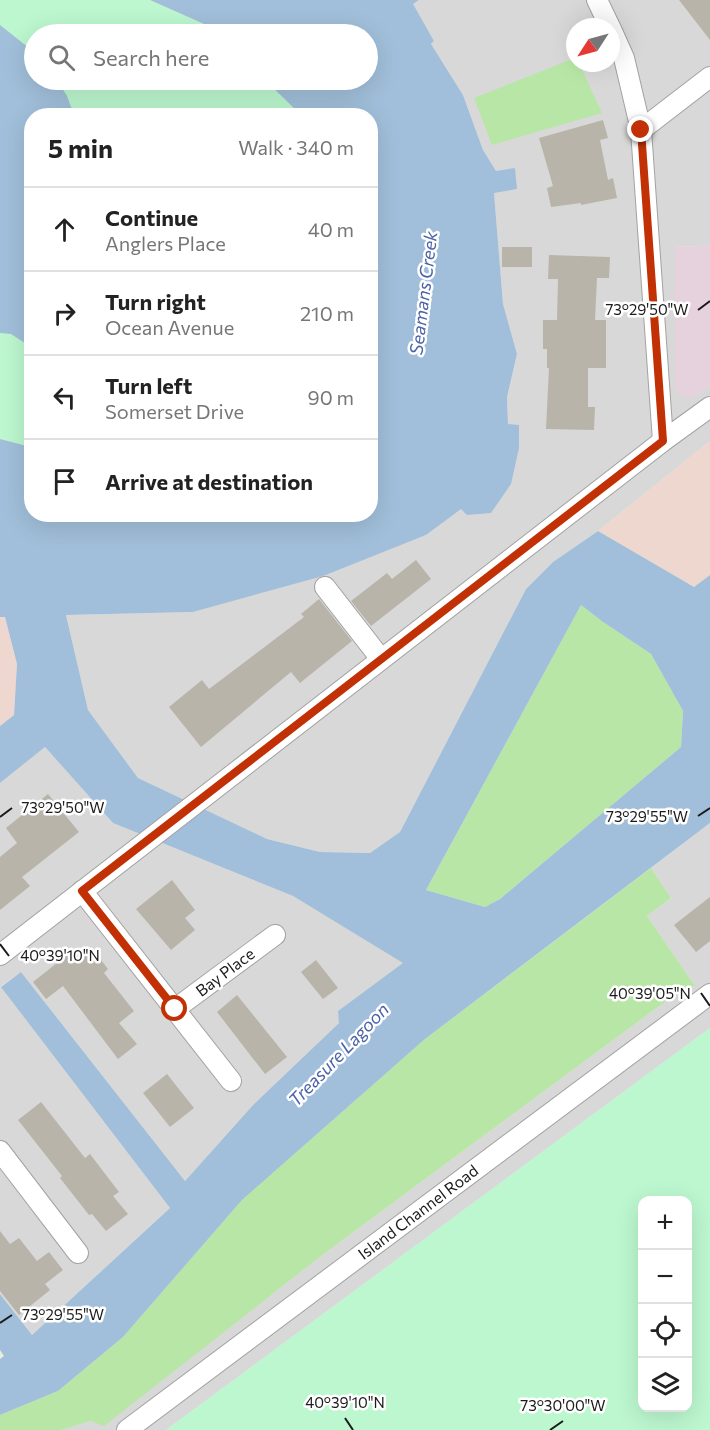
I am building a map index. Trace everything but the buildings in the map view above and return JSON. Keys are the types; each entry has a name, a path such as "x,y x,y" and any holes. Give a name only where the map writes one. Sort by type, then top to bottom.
{"street":[{"path":"597,0 605,18"},
{"path":"620,49 641,130 663,441"},
{"path":"641,130 710,77"},
{"path":"0,955 663,441 710,407"},
{"path":"325,587 381,659"},
{"path":"82,891 231,1081"},
{"name":"Bay Place","path":"175,1009 275,934"},
{"name":"Island Channel Road","path":"127,1430 710,994"},
{"path":"0,1151 78,1253"}],"shaded area":[{"path":"419,0 710,0 710,244 703,247 675,246 675,388 699,394 710,385 710,441 598,531 553,562 526,589 400,832 370,853 320,852 267,839 138,778 88,710 66,615 193,612 323,575 426,535 461,508 508,425 507,397 517,354 503,304 494,193 515,169 496,171 483,150 463,95 431,44 434,41 412,4"},
{"path":"710,244 710,385 699,394 689,398 680,395 675,388 675,246 703,247"},
{"path":"710,441 710,575 694,587 598,531"},
{"path":"0,617 5,617 17,664 14,715 0,726"},
{"path":"45,747 113,823 293,896 404,963 338,1011 340,1022 254,1104 185,1181 21,972 1,986 170,1208 32,1335 0,1294 0,783"},
{"path":"710,823 710,1028 166,1430 61,1430 91,1421 104,1425 321,1256 681,990 695,986 647,916 671,898 651,868"}],"green space":[{"path":"0,0 150,0 204,24 24,24 24,90 275,90 294,108 24,108 24,445 0,439"},
{"path":"566,62 566,72 583,72 602,113 492,145 474,98"},
{"path":"581,605 651,654 683,711 681,747 500,899 485,907 426,890"},
{"path":"651,868 671,898 647,916 695,986 681,990 321,1256 104,1426 91,1421 61,1430 0,1430 0,1415 58,1391 123,1337 242,1200 425,1039"},
{"path":"710,1028 710,1430 166,1430"}],"water":[{"path":"150,0 419,0 413,4 434,41 431,44 463,95 483,150 496,171 515,168 517,189 494,193 503,304 517,354 507,397 508,424 519,425 519,448 511,484 491,513 467,515 461,509 426,535 323,576 193,612 66,615 88,710 138,778 267,839 320,852 370,853 400,832 526,589 553,562 598,531 694,587 710,575 710,823 425,1039 242,1200 123,1337 58,1391 0,1415 0,1359 4,1356 0,1350 0,1294 32,1335 170,1208 1,987 21,972 185,1181 254,1104 339,1023 338,1011 403,963 293,896 113,823 45,747 0,783 0,726 14,715 17,664 5,617 0,617 0,439 24,445 24,522 378,522 378,108 294,108 275,90 378,90 378,24 204,24","holes":["581,605 651,654 683,711 681,747 500,899 485,907 426,890"]},
{"path":"0,25 24,44 24,90 63,90 71,108 24,108 24,342 11,334 0,333"}],"route":[{"path":"175,1009 82,891 663,441 641,130"}],"water label":[{"name":"Seamans Creek","path":"424,293"},
{"name":"Treasure Lagoon","path":"339,1055"}]}
